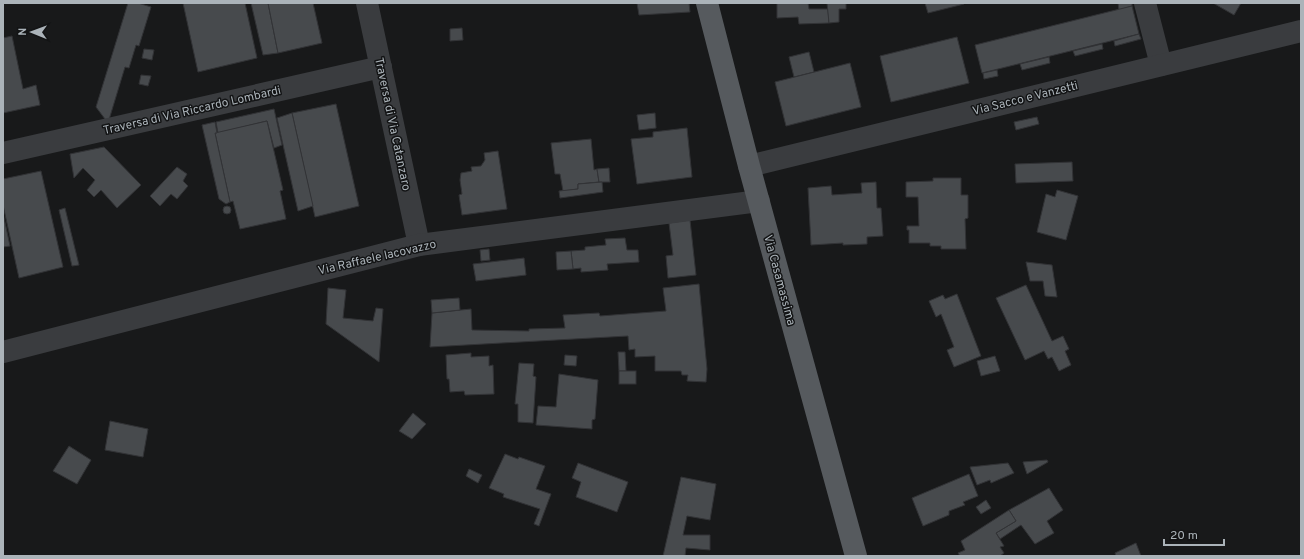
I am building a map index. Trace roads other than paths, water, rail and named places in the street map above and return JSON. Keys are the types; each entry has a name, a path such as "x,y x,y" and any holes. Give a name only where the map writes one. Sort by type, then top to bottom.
{"main road":[{"name":"Via Casamassima","path":"707,3 749,166 856,556"}],"street":[{"name":"Traversa di Via Catanzaro","path":"367,3 419,245"},
{"path":"1145,3 1161,65"},
{"name":"Via Sacco e Vanzetti","path":"749,166 1301,31"},
{"name":"Traversa di Via Riccardo Lombardi","path":"3,152 381,67"},
{"name":"Via Raffaele Iacovazzo","path":"3,352 419,245 759,202"}]}
